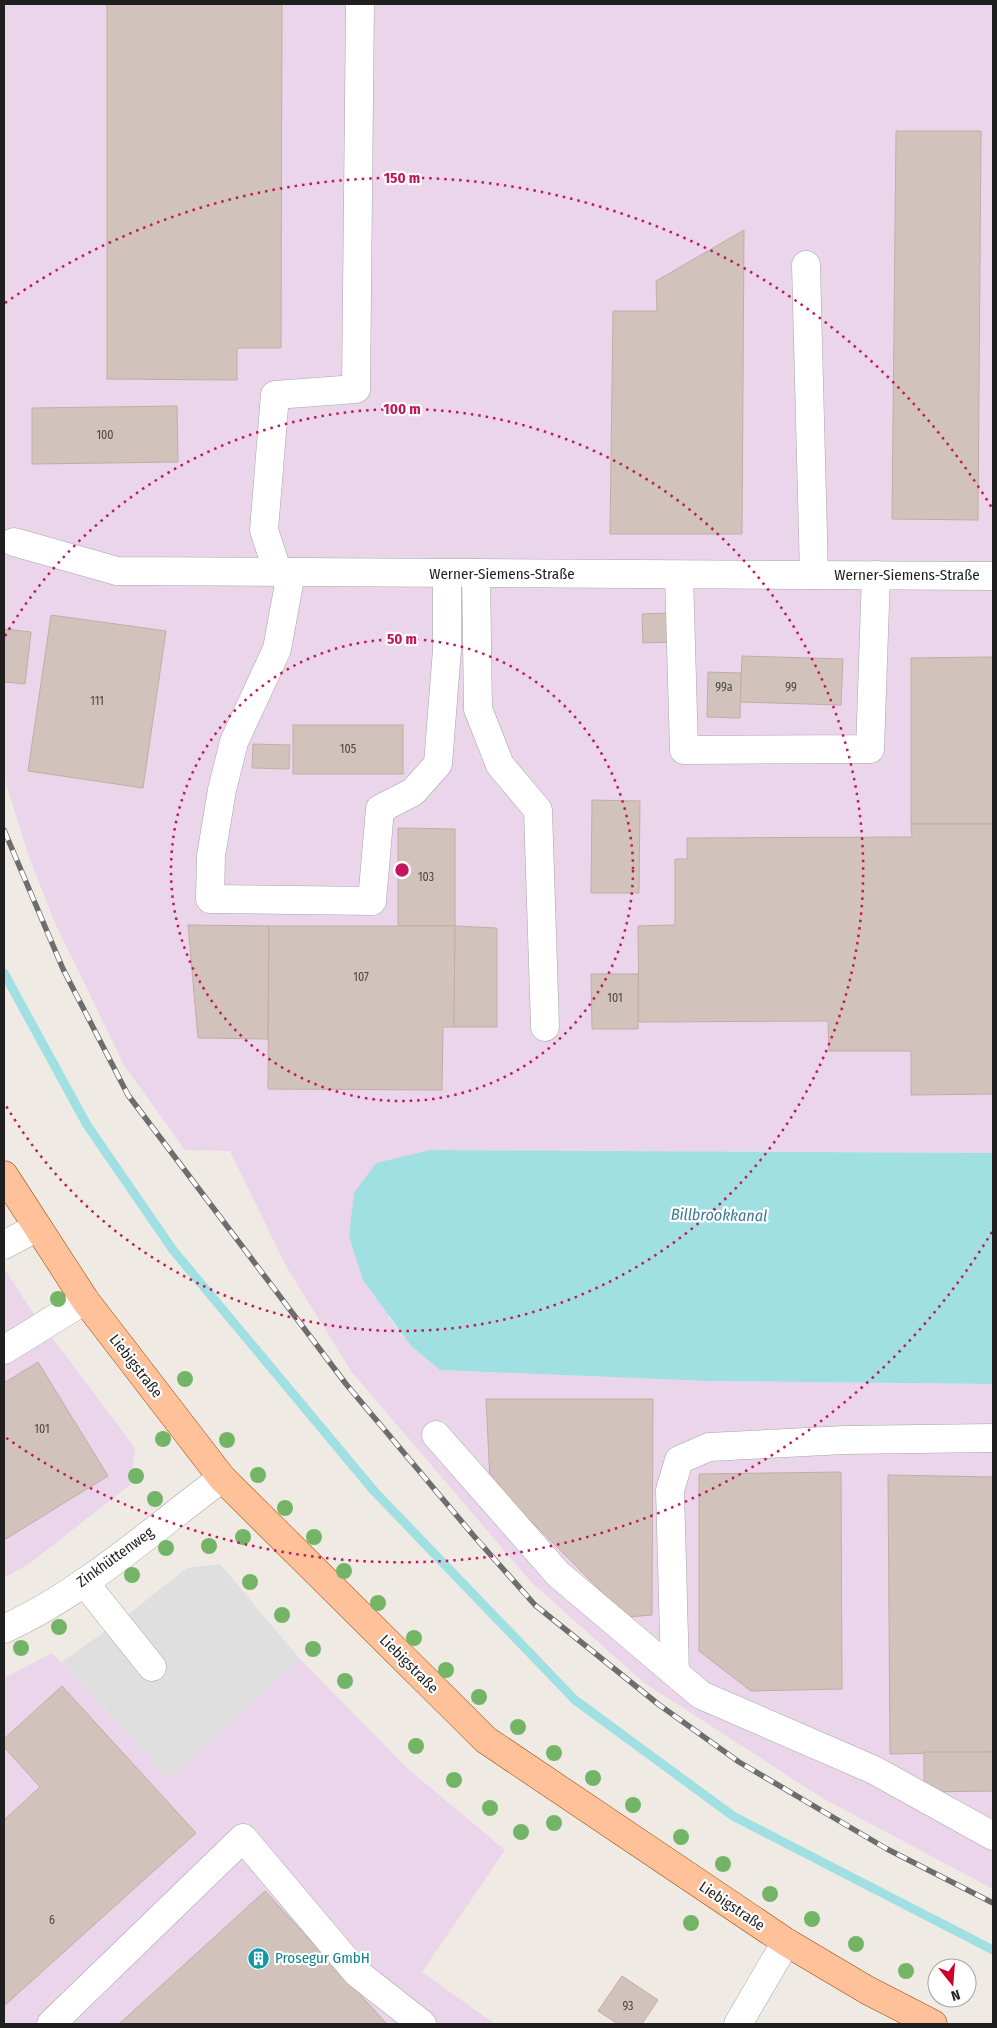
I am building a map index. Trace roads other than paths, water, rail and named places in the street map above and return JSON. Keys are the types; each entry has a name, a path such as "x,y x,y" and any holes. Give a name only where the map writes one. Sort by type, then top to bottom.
{"main road":[{"name":"Liebigstraße","path":"4,1175 36,1228 85,1300 222,1478 486,1740 786,1942 867,1990 933,2024"}],"street":[{"path":"360,4 356,389 275,395 264,530 284,573 277,648 234,742 222,790 212,856 210,899 372,901 380,809 412,792 438,764 447,650 447,574"},
{"path":"806,265 814,575"},
{"name":"Werner-Siemens-Straße","path":"14,542 116,571 993,576"},
{"path":"476,573 478,710 500,766 538,810 545,1027"},
{"path":"679,574 684,750 870,749 876,575"},
{"path":"4,1244 36,1228"},
{"path":"4,1350 85,1300"},
{"path":"436,1435 558,1574 701,1695 874,1770 993,1836"},
{"path":"675,1673 670,1490 679,1460 709,1447 844,1440 993,1438"},
{"name":"Zinkhüttenweg","path":"4,1630 21,1622 84,1582 222,1478"},
{"path":"84,1582 152,1667"},
{"path":"51,2024 243,1838 357,1973 422,2024"},
{"path":"738,2024 786,1942"}],"water":[{"name":"Billbrookkanal","path":"430,1150 993,1153 993,1384 707,1381 440,1370 411,1346 363,1280 349,1236 354,1193 376,1163"}],"waterway":[{"path":"4,973 87,1125 173,1250 374,1491 575,1700 733,1816 993,1950"}],"railway":[{"path":"4,830 63,969 128,1095 346,1384 473,1535 535,1605 658,1704 739,1762 887,1849 993,1903"}],"place":[{"name":"Prosegur GmbH","path":"259,1958"}]}
